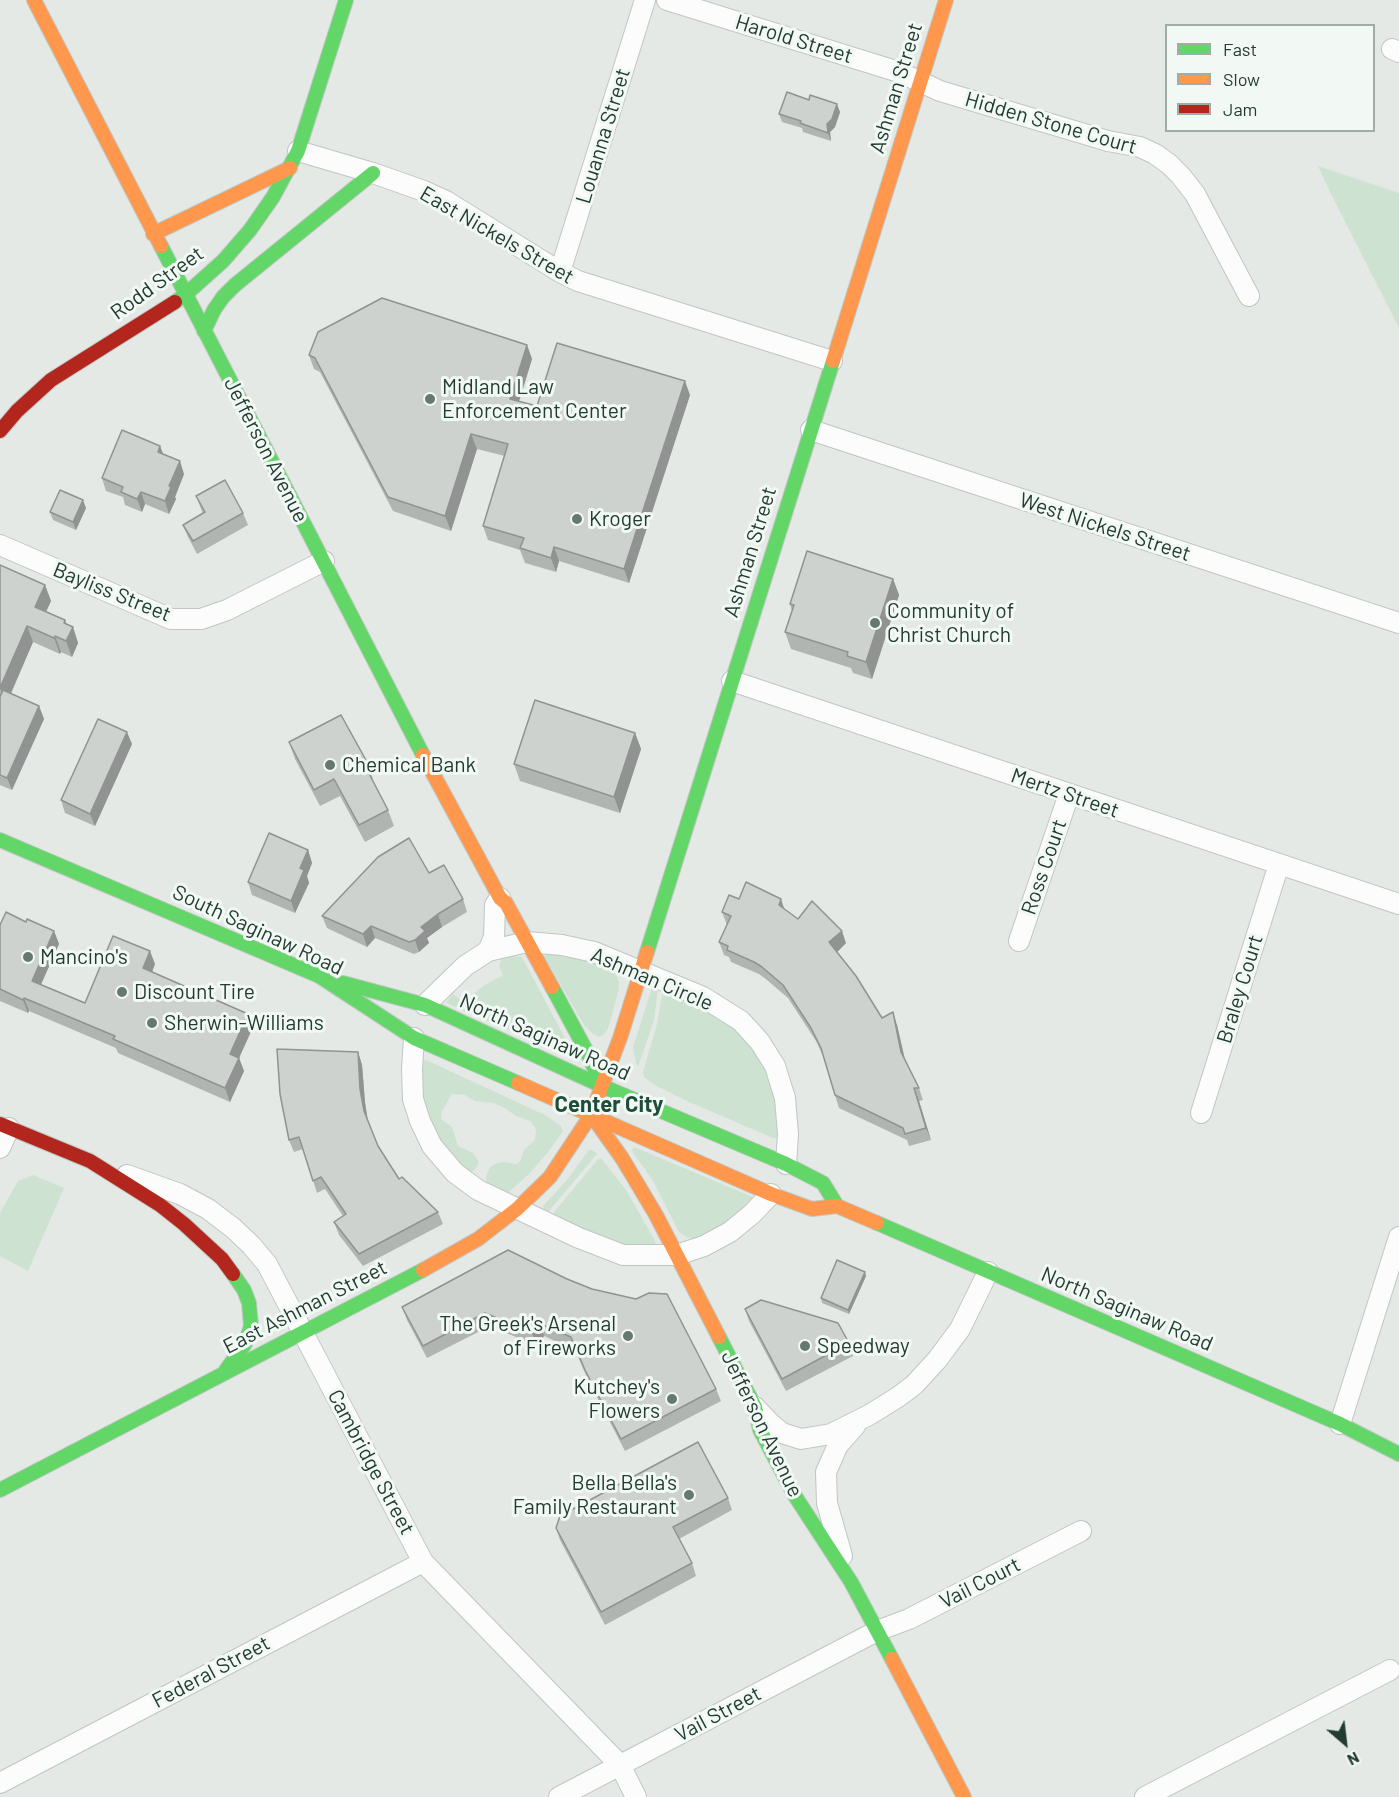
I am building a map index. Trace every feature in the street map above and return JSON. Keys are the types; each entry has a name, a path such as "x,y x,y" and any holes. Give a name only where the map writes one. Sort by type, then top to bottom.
{"street":[{"name":"Jefferson Avenue","path":"34,0 424,758 500,898 506,903 587,1053 602,1086"},
{"name":"Rodd Street","path":"0,431 17,411 51,380 185,295 223,261 250,230 273,197 294,159 346,0"},
{"name":"Louanna Street","path":"560,272 645,0"},
{"name":"Harold Street","path":"667,0 899,72 920,82"},
{"name":"Ashman Street","path":"591,1115 620,1038 946,0"},
{"name":"Hidden Stone Court","path":"920,82 940,91 1108,141 1140,147 1155,154 1169,164 1195,194 1249,296"},
{"path":"153,234 294,159"},
{"name":"East Nickels Street","path":"294,159 373,173 424,191 446,201 578,281 832,361"},
{"path":"204,331 213,310 235,285 373,173"},
{"name":"West Nickels Street","path":"811,430 1399,623"},
{"name":"Bayliss Street","path":"0,545 171,619 201,619 227,610 324,561"},
{"name":"Mertz Street","path":"732,681 1399,904"},
{"name":"Ross Court","path":"1019,941 1069,794"},
{"name":"South Saginaw Road","path":"0,840 319,976 414,1038 591,1115"},
{"name":"Braley Court","path":"1201,1113 1279,864"},
{"path":"488,951 494,937 495,905 500,898"},
{"name":"Ashman Circle","path":"425,1005 465,966 488,951 527,942 562,945 594,952 703,997 741,1021 760,1042 775,1066 785,1098 788,1134 786,1164"},
{"name":"North Saginaw Road","path":"319,976 425,1005 602,1086 786,1164 823,1183 837,1206"},
{"path":"414,1038 413,1099 432,1146 455,1173 478,1190 579,1238 624,1255 677,1255 704,1246 730,1232 771,1194"},
{"name":"Jefferson Avenue","path":"591,1115 639,1184 755,1407 760,1430 795,1496 851,1582 964,1797"},
{"name":"North Saginaw Road","path":"591,1115 771,1194 812,1209 837,1206 1340,1424 1399,1454"},
{"name":"East Ashman Street","path":"0,1490 448,1257 478,1239 517,1209 550,1177 591,1115"},
{"path":"0,1148 5,1126"},
{"name":"Cambridge Street","path":"5,1126 90,1161 180,1194 208,1209 233,1227 251,1245 267,1264 423,1562 620,1765 636,1797"},
{"name":"Cambridge Street","path":"90,1161 160,1205 184,1224 222,1259 244,1290 251,1315 249,1331 245,1344 223,1373"},
{"path":"1340,1424 1399,1237"},
{"path":"755,1407 782,1433 801,1439 831,1434 869,1415 898,1397 937,1360 960,1329 988,1272"},
{"path":"851,1582 830,1516 826,1472 838,1445 869,1415"},
{"name":"Vail Court","path":"877,1631 909,1619 1081,1531"},
{"name":"Federal Street","path":"0,1783 423,1562"},
{"name":"Vail Street","path":"559,1797 877,1631"},
{"path":"1145,1797 1390,1670"}],"green space":[{"path":"1318,166 1399,193 1399,328 1330,192"},
{"path":"548,950 559,951 611,968 616,974 619,989 608,1029 600,1037 584,1025 544,956"},
{"path":"522,957 576,1059 446,1003 453,994 464,1002 483,986 503,975 499,967 501,959"},
{"path":"652,988 658,989 654,1020 638,1067 633,1047"},
{"path":"663,990 714,1014 737,1029 754,1047 774,1084 779,1136 777,1138 689,1102 644,1077 643,1072 657,1024"},
{"path":"426,1060 545,1115 561,1126 563,1131 549,1151 508,1193 504,1194 487,1185 486,1176 490,1167 497,1163 517,1164 520,1161 524,1150 535,1140 535,1127 530,1121 493,1103 475,1101 465,1095 452,1094 442,1111 441,1119 452,1127 458,1146 473,1153 479,1162 475,1170 468,1173 444,1146 426,1110 422,1091 421,1066"},
{"path":"634,1147 755,1198 721,1230 693,1239 688,1238 679,1232 652,1179 635,1156 632,1150"},
{"path":"589,1150 597,1154 549,1211 544,1211 543,1206 567,1180"},
{"path":"601,1158 626,1190 653,1237 656,1244 654,1247 629,1246 615,1242 553,1216"},
{"path":"33,1175 64,1188 28,1271 0,1256 0,1213 18,1181"}],"building":[{"path":"787,92 809,100 810,95 837,104 832,119 827,124 828,133 779,114"},
{"path":"382,298 527,345 510,399 537,406 557,343 685,381 624,569 554,547 551,558 520,548 524,538 483,526 508,444 471,434 445,516 388,497 315,358 309,355 318,332"},
{"path":"122,430 160,446 158,452 180,461 165,501 141,492 137,499 121,492 123,487 102,478"},
{"path":"225,480 243,513 193,541 183,525 205,512 196,496"},
{"path":"60,490 83,500 73,522 50,512"},
{"name":"Community of Christ Church","path":"807,551 893,579 866,662 847,656 848,652 785,632 794,605 790,604"},
{"path":"0,565 45,585 35,607 65,620 64,623 73,627 66,641 27,626 0,688"},
{"path":"3,690 39,706 7,778 0,775 0,697"},
{"path":"535,700 635,733 614,797 514,764"},
{"path":"341,715 367,762 364,764 388,810 359,825 334,779 314,790 289,742"},
{"path":"98,719 127,732 90,814 61,800"},
{"path":"269,833 308,850 300,868 304,870 291,901 248,882"},
{"path":"409,838 429,873 444,865 463,899 421,927 425,931 409,942 371,926 363,934 322,916 378,857"},
{"path":"746,882 781,899 779,905 798,919 812,901 842,931 829,942 856,976 882,1018 893,1012 901,1052 919,1088 914,1088 926,1128 905,1134 903,1128 835,1095 821,1048 783,985 762,967 727,950 728,946 719,942 731,916 722,912 729,895 739,899"},
{"path":"6,912 26,922 27,919 54,931 32,981 85,1003 113,936 150,951 143,968 248,1014 230,1054 239,1058 225,1088 113,1039 115,1036 0,989 0,925"},
{"path":"277,1049 358,1052 364,1111 378,1146 399,1179 402,1177 438,1212 359,1254 334,1222 346,1214 321,1177 313,1181 299,1137 289,1140 280,1094"},
{"path":"508,1250 592,1289 636,1299 649,1293 667,1294 716,1389 621,1439 585,1370 571,1337 540,1324 532,1333 485,1313 423,1346 402,1307"},
{"name":"Speedway","path":"837,1260 865,1272 848,1310 821,1298"},
{"name":"Speedway","path":"761,1300 838,1323 849,1343 782,1379 745,1309"},
{"path":"698,1442 728,1498 673,1527 692,1563 601,1612 556,1528 560,1516"}],"traffic: fast":[{"path":"175,302 223,261 250,230 273,197 298,151 346,0"},
{"path":"204,331 214,310 235,285 373,173"},
{"path":"161,246 423,755"},
{"path":"647,952 833,361"},
{"path":"0,840 319,976 414,1038 518,1083"},
{"path":"343,983 425,1005 602,1086 786,1164 823,1183 837,1206"},
{"path":"552,987 587,1052 602,1086"},
{"path":"877,1223 1340,1424 1399,1454"},
{"path":"0,1490 423,1270"},
{"path":"226,1370 245,1344 251,1326 249,1303 244,1290 233,1274"},
{"path":"719,1337 755,1407 760,1430 795,1496 851,1582 892,1659"}],"traffic: slow":[{"path":"34,0 161,246"},
{"path":"833,361 946,0"},
{"path":"153,234 290,168"},
{"path":"423,755 500,898 506,903 552,987"},
{"path":"423,1270 478,1239 517,1209 550,1177 591,1115 620,1038 647,952"},
{"path":"518,1083 771,1194 812,1209 837,1206 877,1223"},
{"path":"592,1116 622,1158 656,1215 719,1337"},
{"path":"892,1659 964,1797"}],"traffic: jam":[{"path":"0,431 17,411 51,380 175,302"},
{"path":"0,1124 90,1161 160,1205 222,1259 233,1274"}],"place":[{"name":"Midland Law Enforcement Center","path":"430,399"},
{"name":"Kroger","path":"577,519"},
{"name":"Community of Christ Church","path":"875,623"},
{"name":"Chemical Bank","path":"330,765"},
{"name":"Mancino's","path":"28,957"},
{"name":"Discount Tire","path":"122,992"},
{"name":"Sherwin-Williams","path":"152,1023"},
{"name":"The Greek's Arsenal of Fireworks","path":"628,1336"},
{"name":"Speedway","path":"805,1346"},
{"name":"Kutchey's Flowers","path":"672,1399"},
{"name":"Bella Bella's Family Restaurant","path":"689,1495"}],"district":[{"name":"Center City","path":"609,1105"}]}
